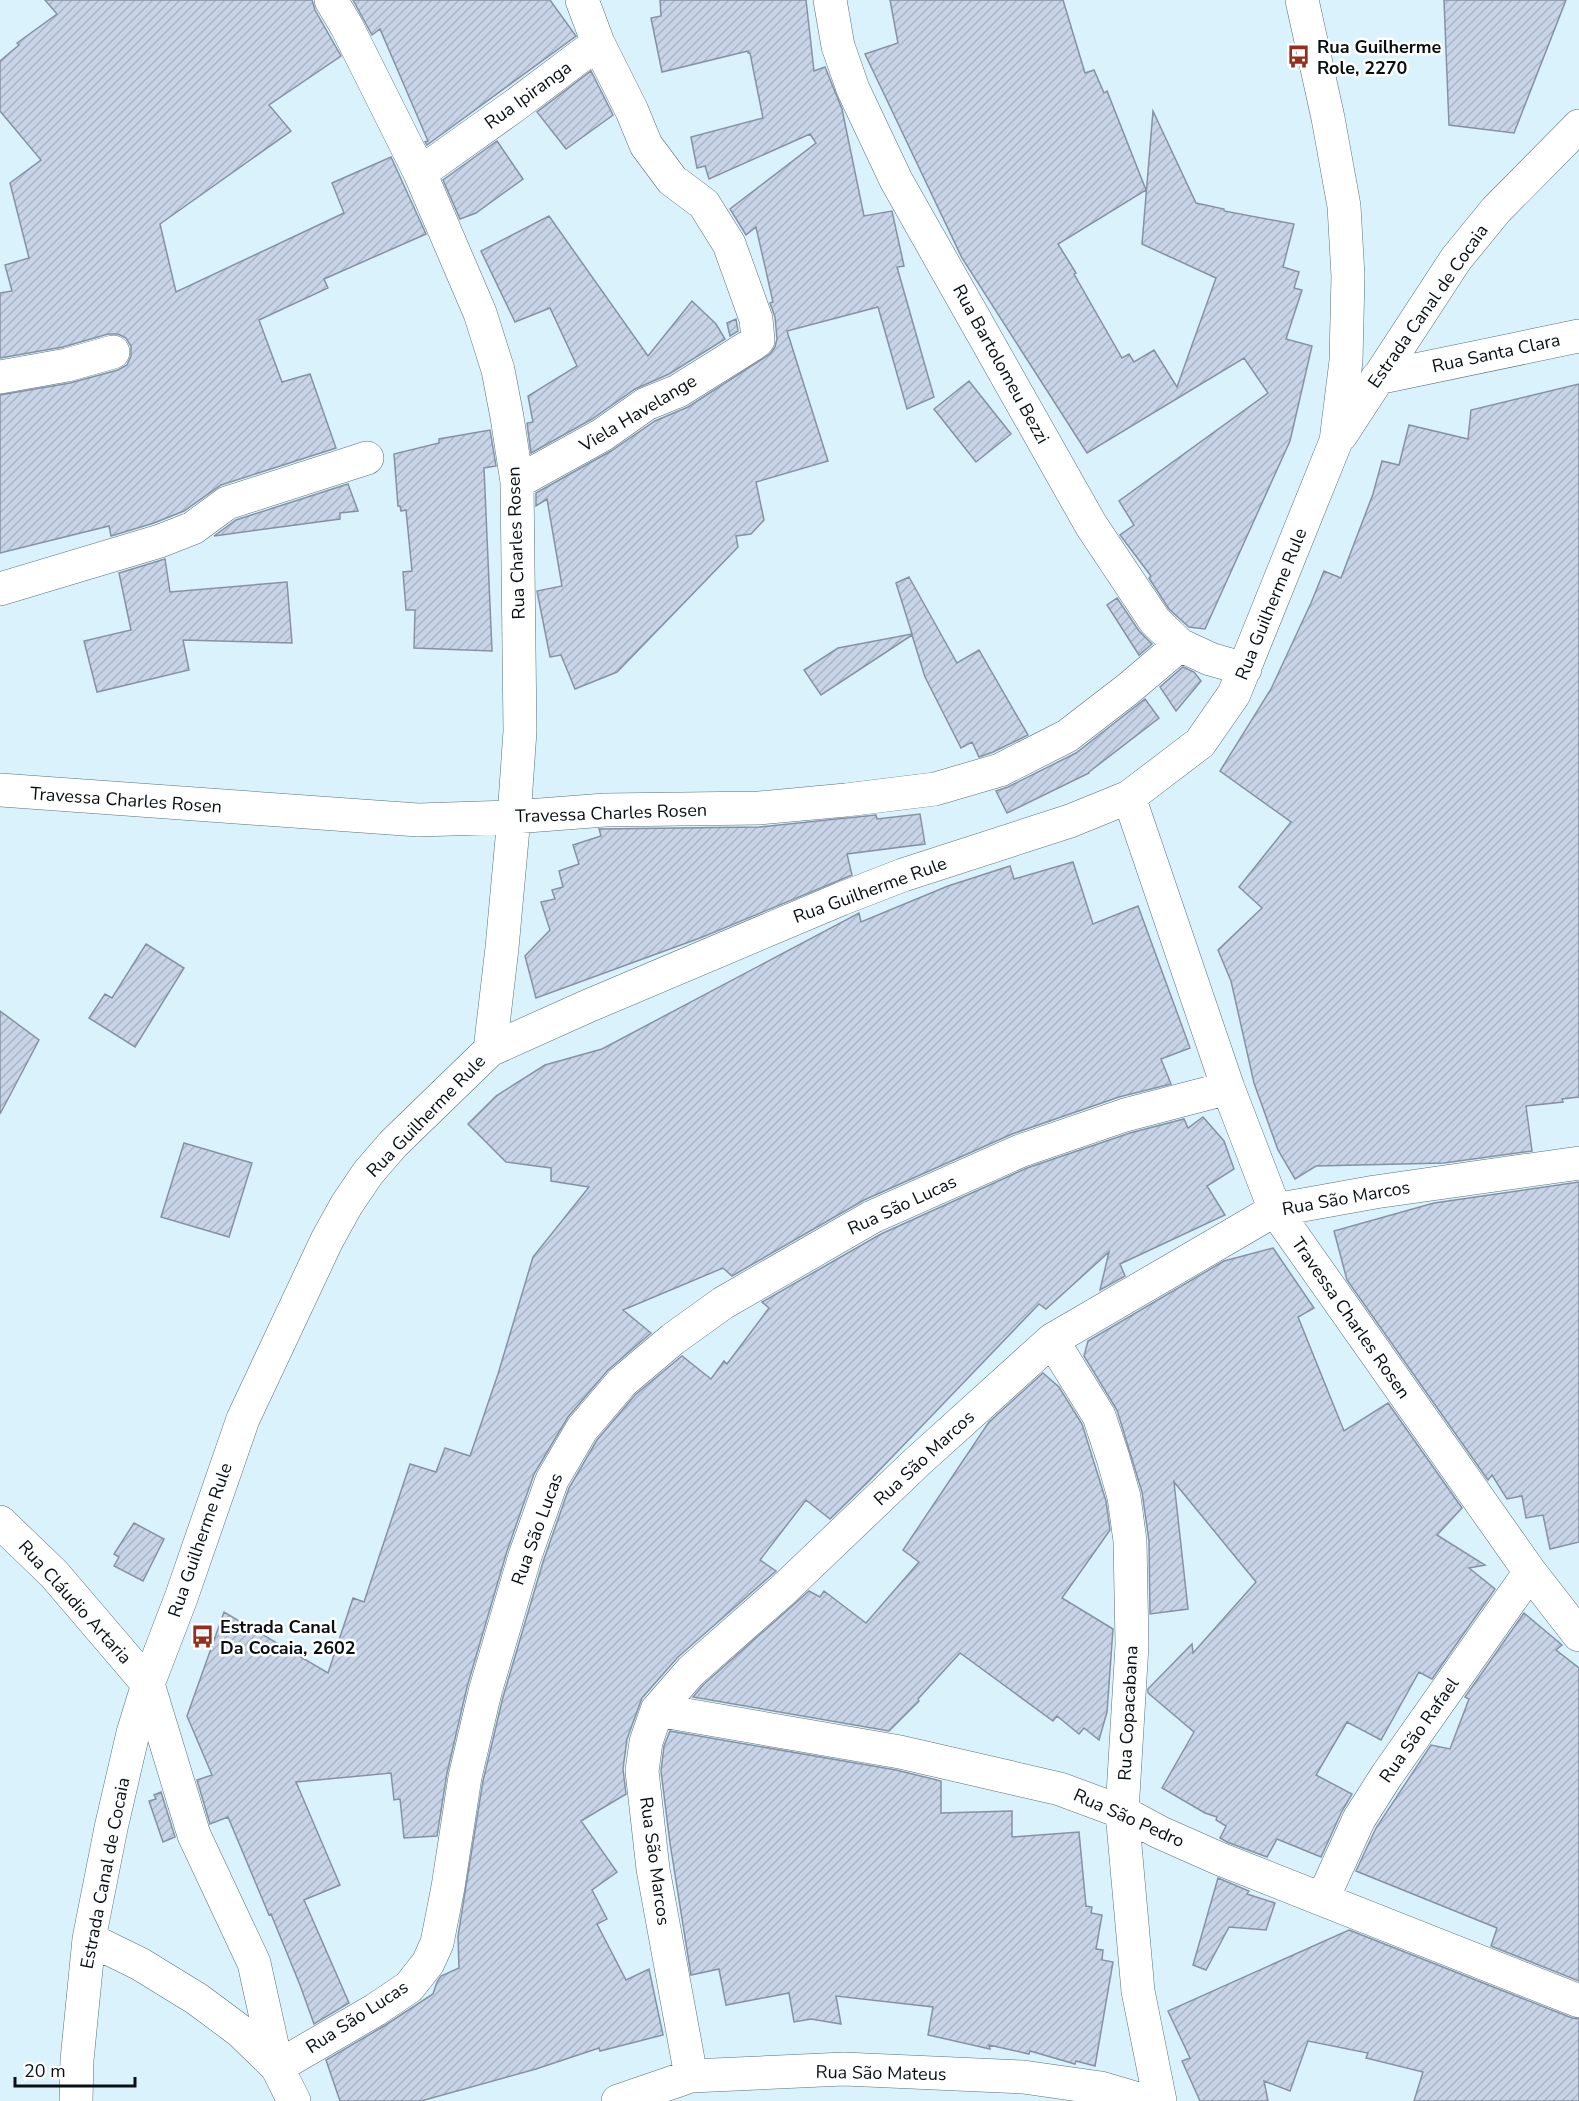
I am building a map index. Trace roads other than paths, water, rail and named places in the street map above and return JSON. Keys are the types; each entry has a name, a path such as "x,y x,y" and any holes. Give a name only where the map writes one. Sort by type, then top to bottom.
{"street":[{"name":"Rua Charles Rosen","path":"331,0 347,27 420,173 480,313 498,370 517,483 520,731 514,817 490,1050"},
{"path":"582,0 598,43"},
{"name":"Rua Bartolomeu Bezzi","path":"830,0 838,46 853,89 896,180 1090,525 1155,621 1180,645 1210,659 1245,669"},
{"name":"Rua Guilherme Rule","path":"147,1684 181,1598 243,1419 327,1240 368,1173 393,1144 490,1050 841,899 903,875 1070,821 1129,798 1200,743 1234,694 1336,441 1346,361 1348,276 1344,206 1328,118 1302,0"},
{"name":"Rua Ipiranga","path":"420,173 598,43"},
{"name":"Viela Havelange","path":"517,483 602,435 646,404 678,391 758,340 756,319 729,244 704,204 672,180 646,145 632,111 598,43"},
{"name":"Estrada Canal de Cocaia","path":"1336,441 1456,259 1496,210 1579,126"},
{"name":"Rua Santa Clara","path":"1377,378 1579,336"},
{"path":"0,377 67,365 113,352"},
{"path":"0,589 160,541 193,528 227,503 368,458"},
{"name":"Travessa Charles Rosen","path":"0,790 418,820 514,817 605,810 759,808 935,789 1000,770 1067,736 1180,645"},
{"name":"Travessa Charles Rosen","path":"1129,798 1228,1088 1275,1210 1530,1572 1575,1622"},
{"name":"Rua São Lucas","path":"277,2067 375,2010 409,1987 428,1963 437,1943 465,1777 485,1692 525,1556 552,1480 582,1429 622,1382 673,1339 723,1303 872,1217 1020,1151 1125,1115 1228,1088"},
{"name":"Rua São Marcos","path":"691,2076 653,1869 642,1770 646,1742 657,1710 691,1671 783,1590 917,1462 1052,1340 1275,1210 1375,1192 1579,1163"},
{"name":"Rua Copacabana","path":"1052,1340 1099,1416 1124,1497 1130,1541 1132,1645 1122,1812 1138,1991 1160,2101"},
{"name":"Rua Cláudio Artaria","path":"0,1522 54,1574 147,1684"},
{"name":"Rua São Rafael","path":"1323,1898 1359,1819 1376,1792 1487,1630 1530,1572"},
{"path":"147,1684 194,1835 254,1963 277,2067 294,2101"},
{"name":"Estrada Canal de Cocaia","path":"76,2101 77,2060 89,1939 116,1807 147,1684"},
{"name":"Rua São Pedro","path":"657,1710 965,1765 1060,1789 1122,1812 1159,1832 1220,1859 1579,2001"},
{"path":"89,1939 140,1964 197,1999 240,2031 277,2067"},
{"name":"Rua São Mateus","path":"618,2101 691,2076 844,2070 1023,2078 1101,2088 1145,2101"}],"place":[{"name":"Rua Guilherme Role, 2270","path":"1299,57"},
{"name":"Estrada Canal Da Cocaia, 2602","path":"202,1637"}]}
